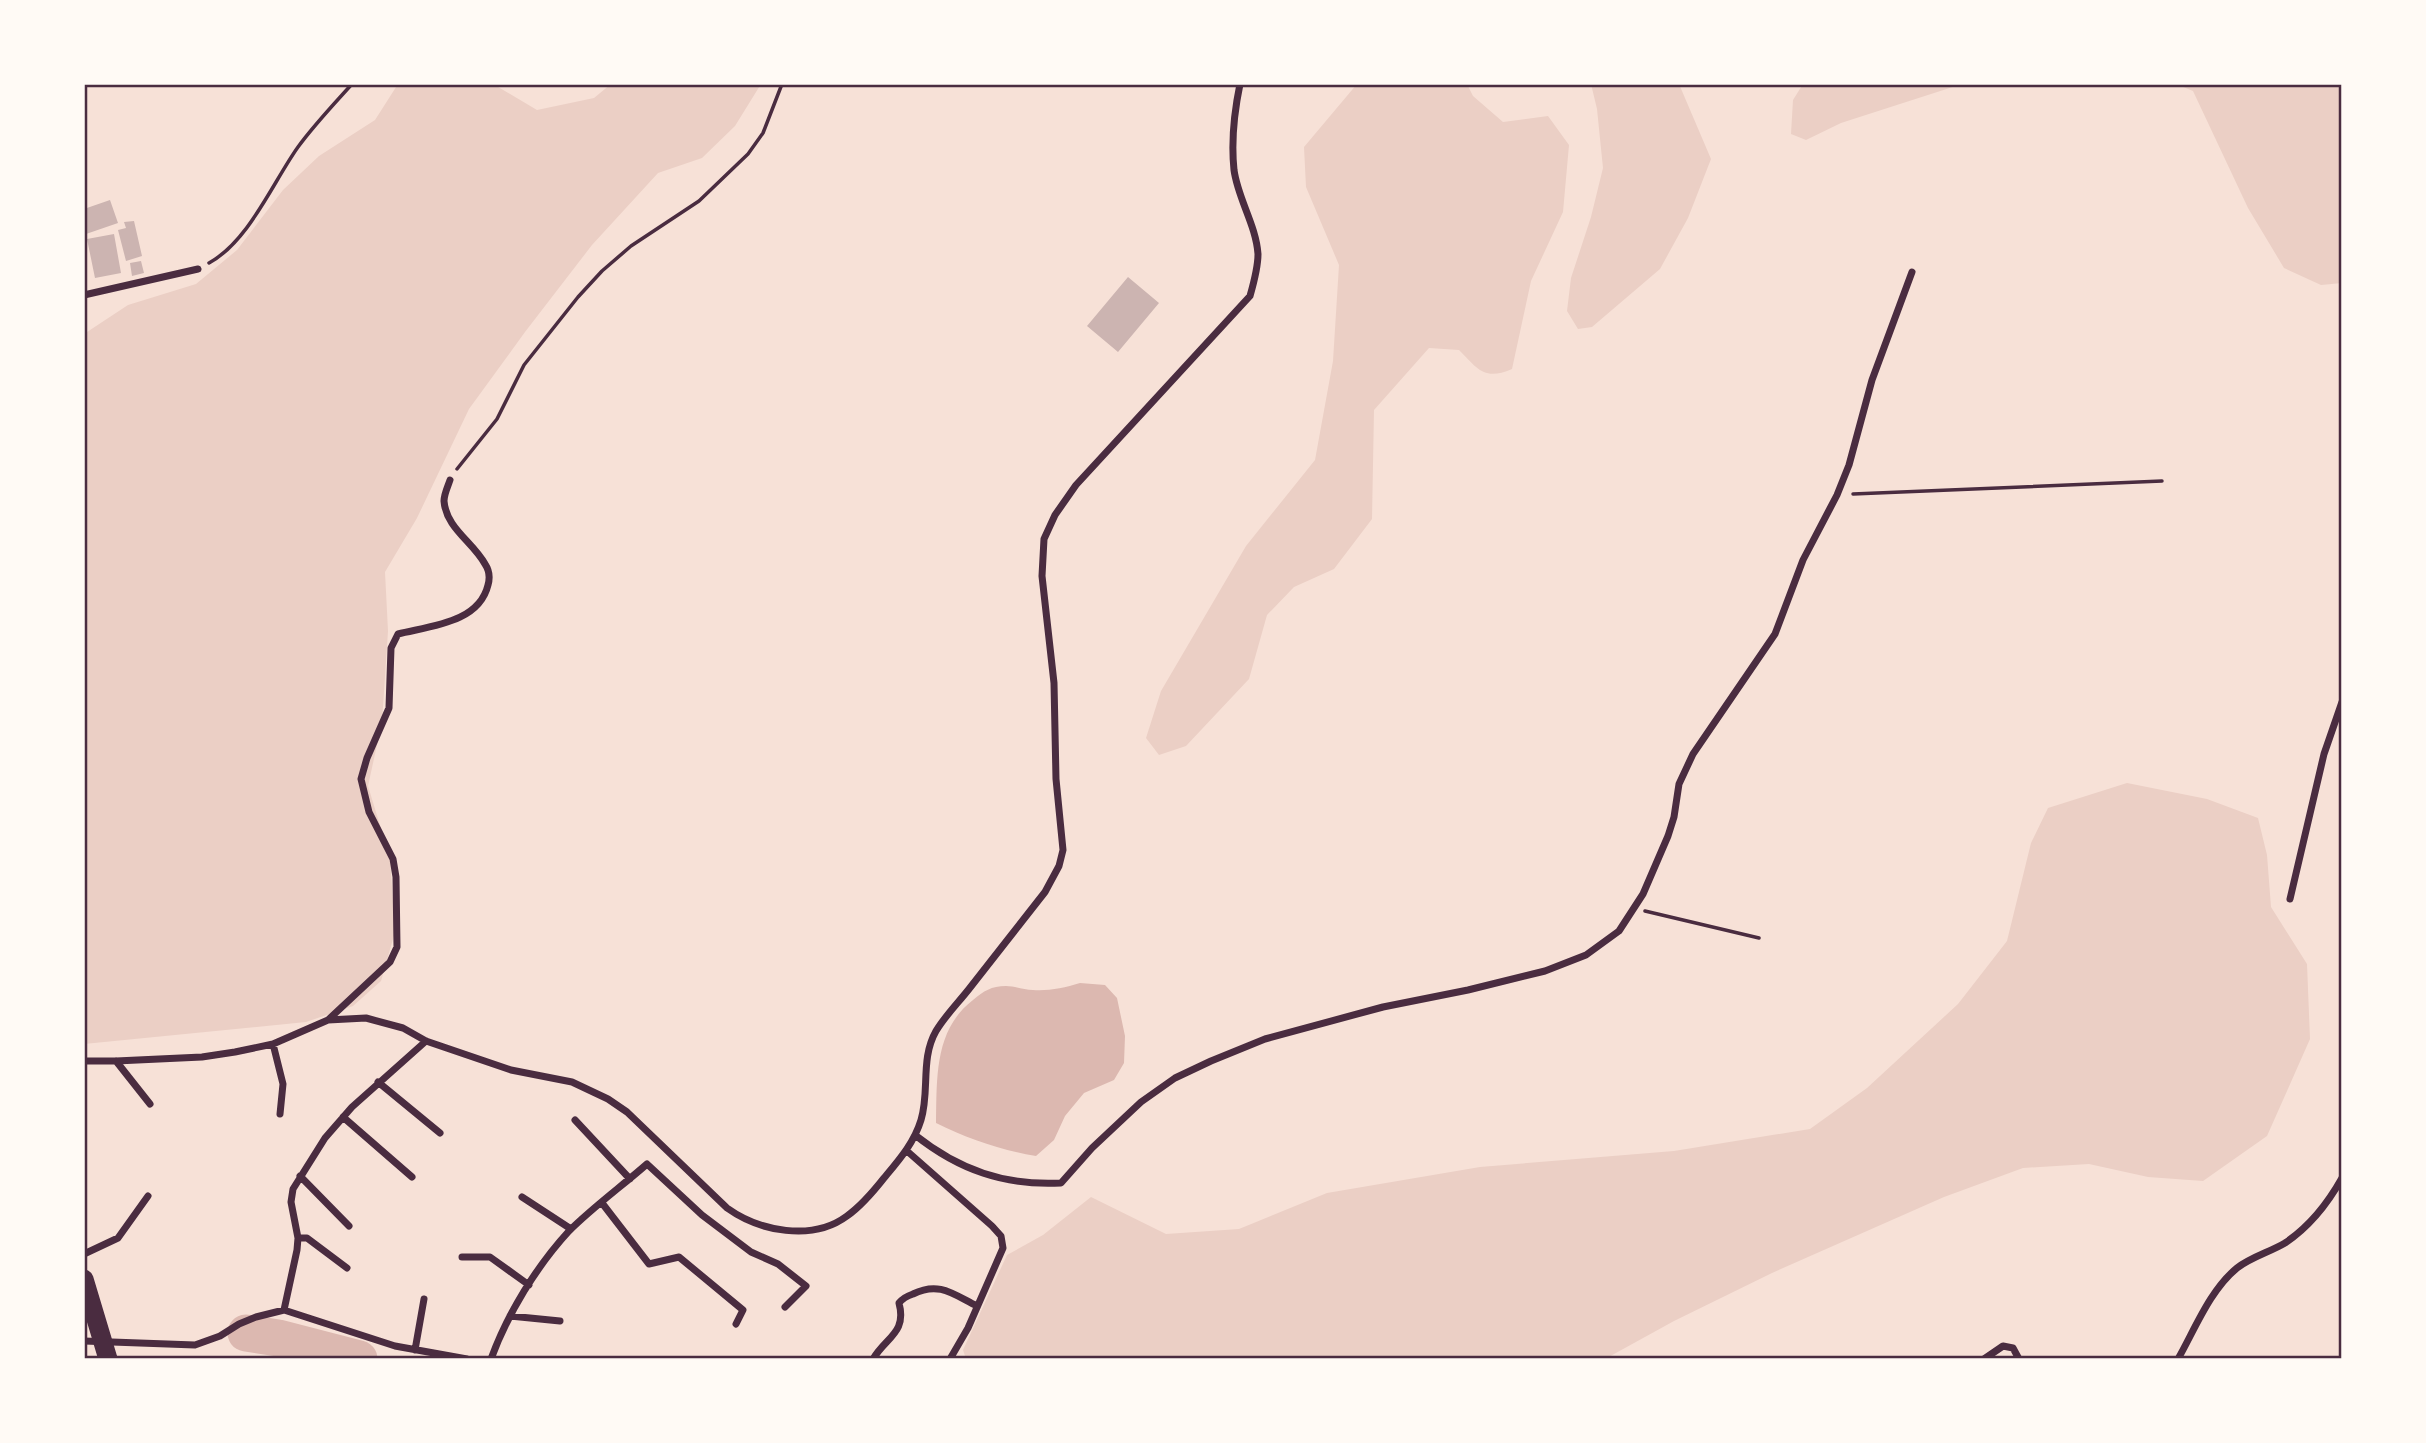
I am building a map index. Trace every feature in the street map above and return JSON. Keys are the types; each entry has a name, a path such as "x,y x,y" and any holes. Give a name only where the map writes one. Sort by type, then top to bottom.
{"highway":[{"path":"84,1279 106,1350"}],"street":[{"path":"328,1020 366,1018 403,1028 426,1041 511,1070 572,1082 608,1099 626,1112 727,1208 741,1219 758,1226 803,1231 829,1227 846,1217 865,1200 907,1151 915,1135 922,1117 926,1062 935,1033 1045,892 1059,866 1063,850 1056,779 1054,683 1042,576 1044,539 1055,515 1076,485 1250,296 1256,275 1258,252 1235,172 1234,113 1240,84"},
{"path":"84,295 198,269"},
{"path":"915,1135 935,1151 961,1165 993,1176 1033,1184 1061,1182 1092,1148 1142,1102 1175,1079 1211,1061 1265,1039 1372,1010 1545,971 1586,955 1619,931 1643,894 1668,836 1679,784 1693,754 1774,634 1803,561 1837,495 1849,465 1872,380 1912,272"},
{"path":"84,1060 202,1057 273,1044 328,1020 390,962 397,947 396,877 393,859 369,812 361,779 367,758 389,708 391,648 398,634 454,620 469,613 486,593 490,577 485,564 449,519 444,499 450,480"},
{"path":"2290,899 2324,754 2342,702"},
{"path":"284,1310 298,1238 291,1202 293,1189 300,1175 343,1117 378,1082 426,1041"},
{"path":"273,1044 283,1084 280,1114"},
{"path":"116,1061 150,1104"},
{"path":"378,1082 440,1133"},
{"path":"343,1117 412,1177"},
{"path":"575,1120 630,1179"},
{"path":"907,1151 1001,1236 1003,1248 968,1328 950,1359"},
{"path":"491,1359 510,1316 546,1258 571,1229 647,1164 702,1215 751,1252 778,1264 806,1286 785,1307"},
{"path":"300,1175 349,1226"},
{"path":"2178,1359 2225,1280 2239,1267 2295,1234 2323,1208 2342,1178"},
{"path":"84,1254 118,1238 148,1196"},
{"path":"522,1197 571,1229"},
{"path":"602,1203 649,1264 679,1257 743,1311 736,1324"},
{"path":"298,1238 307,1238 347,1268"},
{"path":"462,1257 490,1257 529,1285"},
{"path":"873,1359 898,1330 901,1323 899,1303 902,1298 932,1287 943,1289 976,1306"},
{"path":"415,1350 424,1299"},
{"path":"84,1341 106,1350 195,1345 220,1336 256,1317 284,1310 395,1346 467,1359"},
{"path":"510,1316 560,1321"},
{"path":"1984,1359 2003,1346 2013,1348 2019,1359"}],"path":[{"path":"198,269 218,258 237,237 274,189 298,147 352,84"},
{"path":"450,480 497,419 524,365 578,297 601,271 631,246 699,201 748,154 763,133 775,96 782,84"},
{"path":"1837,495 2162,481"},
{"path":"1634,908 1759,938"}],"shaded area":[{"path":"398,84 493,84 537,110 594,98 611,84 761,84 735,126 702,158 658,173 592,245 469,409 417,518 385,572 388,631 382,722 368,786 390,858 395,932 381,981 353,1006 306,1022 84,1044 84,334 128,305 196,284 237,250 283,190 319,156 375,120"},
{"path":"1357,84 1467,84 1473,96 1503,122 1548,116 1569,145 1563,212 1531,281 1512,369 1495,374 1488,373 1477,368 1459,350 1429,348 1374,410 1372,519 1334,569 1294,587 1267,615 1249,679 1186,746 1159,755 1146,738 1161,691 1246,546 1315,460 1333,361 1339,265 1306,187 1304,147"},
{"path":"1591,84 1679,84 1711,159 1688,218 1660,269 1592,327 1578,329 1567,311 1571,278 1591,217 1603,168 1597,109"},
{"path":"1803,84 1962,84 1841,123 1806,140 1791,134 1793,100"},
{"path":"2176,84 2342,84 2342,283 2321,285 2284,268 2248,208 2193,91"},
{"path":"2127,783 2207,799 2258,818 2267,855 2271,907 2307,964 2310,1039 2267,1136 2203,1181 2148,1177 2089,1164 2023,1168 1944,1197 1772,1273 1674,1321 1605,1359 966,1359 963,1350 1007,1255 1043,1235 1091,1197 1166,1234 1239,1229 1327,1193 1480,1167 1674,1151 1810,1129 1867,1088 1958,1004 2007,941 2031,843 2048,808"},
{"path":"1080,983 1105,985 1117,998 1125,1036 1124,1063 1114,1080 1084,1093 1065,1116 1054,1140 1036,1156 985,1143 936,1123 940,1056 944,1040 960,1012 981,994 996,987 1045,990"}],"building":[{"path":"110,200 118,223 86,234 84,209"},
{"path":"134,221 142,256 126,261 118,230 126,228 124,222"},
{"path":"114,234 121,273 95,278 87,239"},
{"path":"141,261 144,273 132,276 130,263"},
{"path":"1128,277 1159,303 1118,352 1087,326"}],"waterway":[{"path":"246,1333 278,1338 359,1359"}]}
